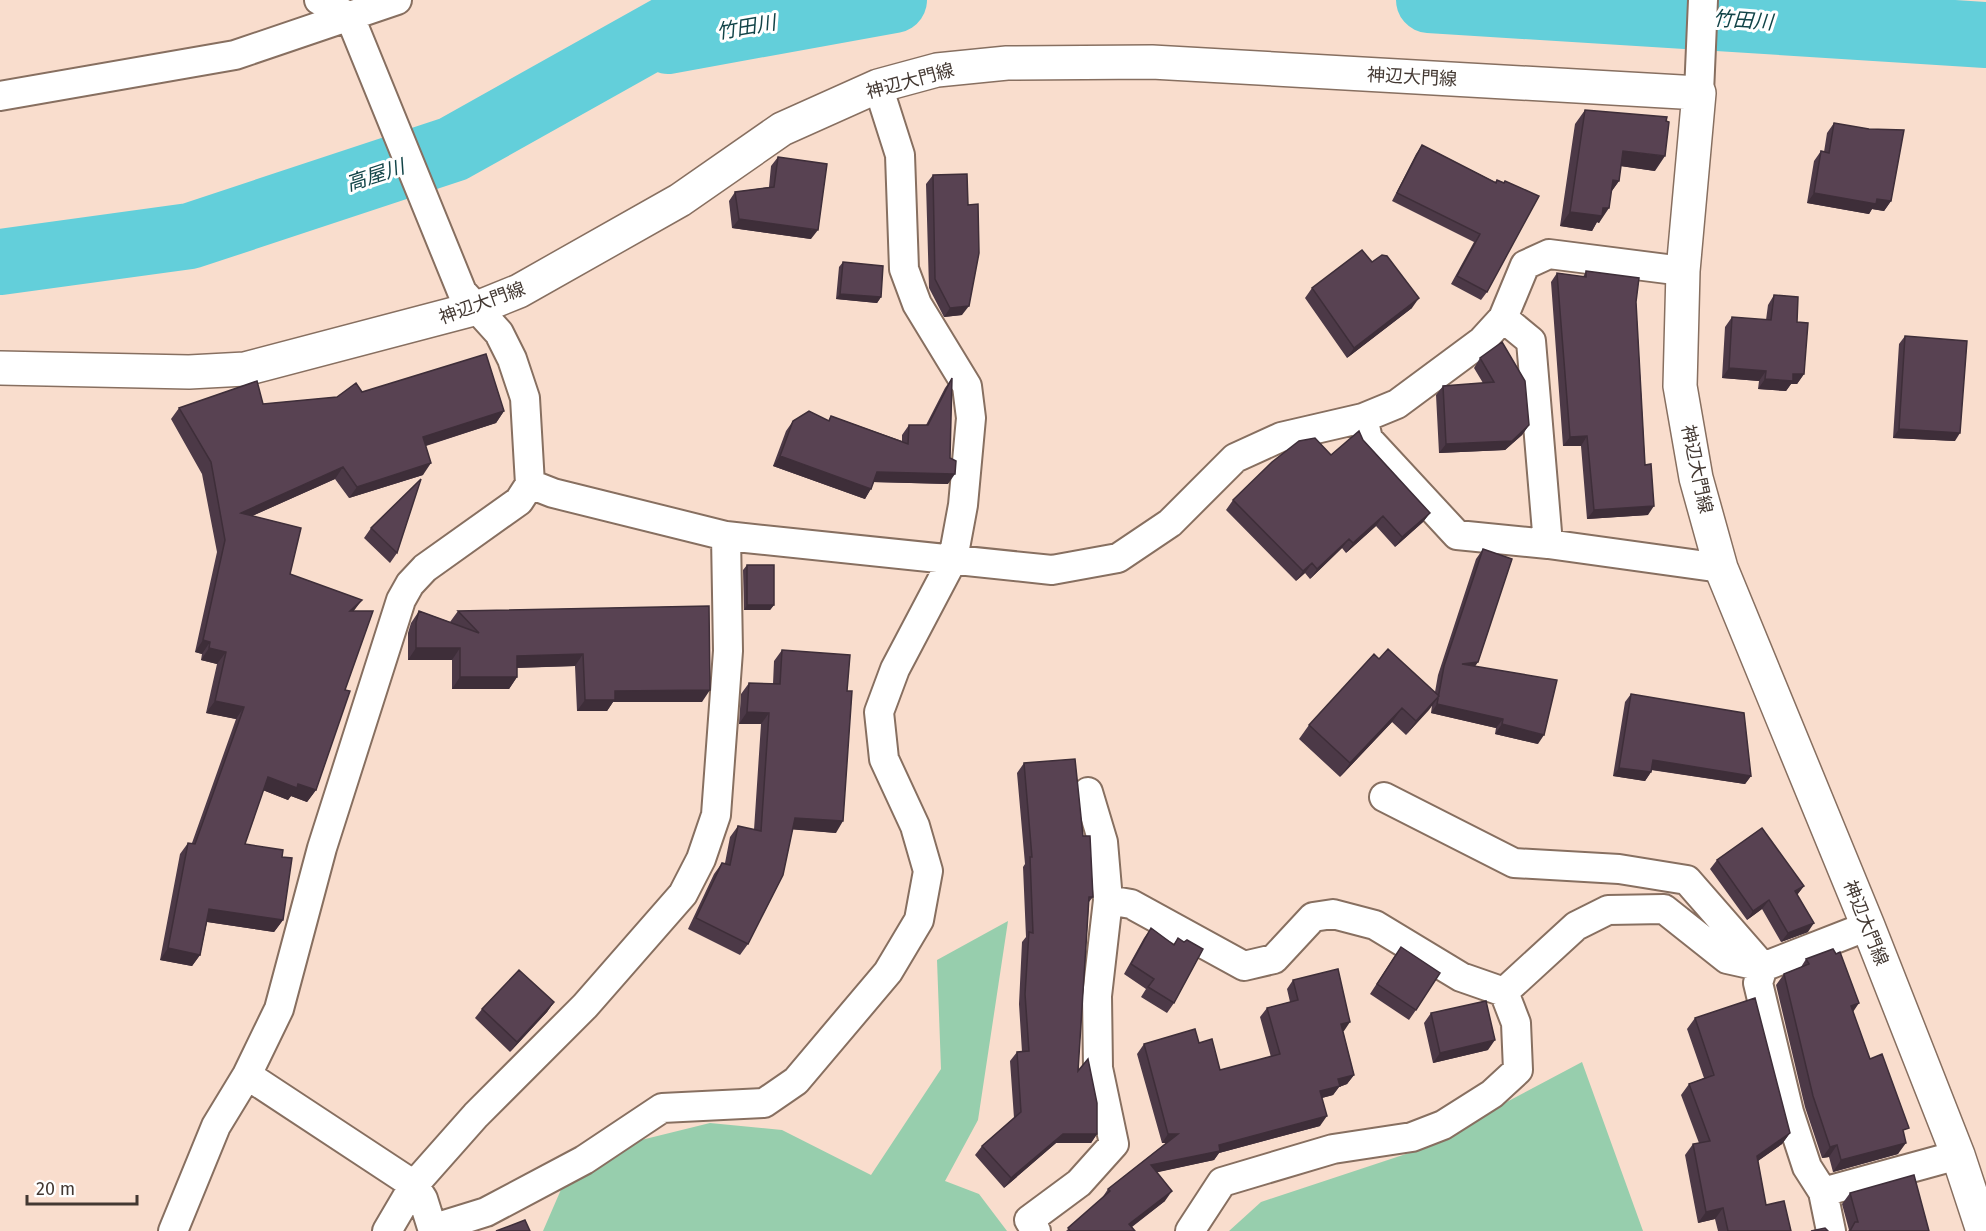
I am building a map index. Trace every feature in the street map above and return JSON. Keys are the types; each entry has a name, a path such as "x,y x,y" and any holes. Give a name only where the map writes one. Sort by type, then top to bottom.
{"main road":[{"name":"神辺大門線","path":"0,368 189,372 245,369 470,300 519,291 680,200 782,129 878,86 937,70 1007,63 1152,62 1699,85 1683,271 1680,386 1696,478 1721,568 1868,926 1958,1155 1983,1231"}],"street":[{"path":"173,1231 193,1177 216,1126 247,1075 279,1009 322,848 401,600 410,584 425,568 519,501 530,484 525,398 512,359 499,333 470,300 352,21 319,0"},
{"path":"0,96 235,56 352,21 397,0"},
{"path":"1699,85 1703,0"},
{"path":"247,1075 414,1185 423,1199 433,1231 444,1225 486,1212 584,1160 662,1108 764,1103 796,1081 888,972 919,920 928,871 915,826 884,759 879,712 895,669 953,559 963,506 971,418 967,386 917,304 904,269 900,155 878,86"},
{"path":"530,484 553,493 726,536 1052,570 1118,558 1170,523 1235,458 1281,437 1363,418 1397,404 1482,341 1503,318 1525,265 1549,254 1683,271"},
{"path":"1503,318 1531,341 1548,544"},
{"path":"1363,418 1368,439 1457,535 1548,544 1721,568"},
{"path":"387,1231 414,1185 476,1115 585,1006 683,894 701,859 716,815 728,651 726,536"},
{"path":"1036,1231 1029,1220 1079,1183 1114,1144 1097,1056 1097,996 1108,900 1103,842 1088,792"},
{"path":"1384,797 1514,863 1619,869 1687,880 1763,967"},
{"path":"1108,900 1131,904 1244,966 1274,959 1313,917 1333,914 1357,919 1375,925 1461,977 1504,992"},
{"path":"1504,992 1576,926 1608,910 1664,909 1727,959 1763,967 1868,926"},
{"path":"1763,967 1758,983 1789,1112 1807,1167 1823,1192 1831,1231"},
{"path":"1190,1231 1222,1182 1333,1149 1412,1137 1443,1125 1492,1094 1518,1070 1515,1023 1504,992"},
{"path":"1823,1192 1958,1155"}],"green space":[{"path":"1008,921 978,1120 945,1181 979,1194 1007,1231 543,1231 566,1178 629,1143 710,1123 782,1130 871,1175 941,1069 937,960"},
{"path":"1582,1062 1643,1231 1229,1231 1261,1202 1412,1152"}],"building":[{"path":"1585,110 1667,117 1666,121 1669,122 1665,156 1623,151 1619,181 1613,180 1609,208 1603,208 1602,216 1570,212"},
{"path":"1834,123 1869,129 1904,130 1891,201 1877,199 1876,204 1814,193 1821,151 1829,153"},
{"path":"1422,145 1496,183 1497,180 1504,183 1505,181 1539,196 1487,292 1457,276 1480,234 1397,193"},
{"path":"778,157 827,164 818,230 739,219 735,192 774,187"},
{"path":"967,174 968,205 978,204 979,253 969,306 950,308 935,279 933,175"},
{"path":"1362,250 1372,262 1382,255 1387,256 1419,298 1354,348 1312,288"},
{"path":"843,262 883,266 881,297 840,294"},
{"path":"1586,271 1639,278 1636,302 1645,465 1651,464 1654,506 1594,510 1587,436 1570,437 1557,273 1586,277"},
{"path":"1774,295 1798,297 1797,322 1808,323 1804,374 1793,374 1793,381 1765,379 1766,371 1729,368 1732,317 1771,320"},
{"path":"1905,336 1967,341 1960,433 1899,429"},
{"path":"1502,342 1525,381 1529,425 1512,441 1446,444 1443,386 1494,382 1480,358"},
{"path":"486,354 504,411 423,437 431,463 357,487 343,467 241,513 301,528 290,574 362,600 350,611 373,611 345,690 350,691 316,790 298,784 297,788 268,777 245,844 283,850 282,857 292,858 283,920 209,909 200,955 168,948 188,843 195,844 244,707 215,701 226,652 209,648 210,642 203,640 225,540 211,462 179,408 257,381 263,404 337,397 356,383 362,392"},
{"path":"952,378 950,458 956,461 955,474 877,472 871,489 780,456 793,421 809,411 829,421 831,416 908,444 909,425 928,425"},
{"path":"1359,431 1363,440 1430,513 1402,537 1383,516 1353,543 1349,539 1317,569 1312,563 1303,571 1233,500 1272,462 1299,441 1315,438 1331,455"},
{"path":"421,479 397,553 371,528"},
{"path":"1483,549 1512,559 1478,662 1462,664 1557,680 1544,735 1502,724 1503,719 1437,704 1444,666"},
{"path":"747,565 774,565 774,605 747,605"},
{"path":"709,606 710,690 615,691 615,700 585,700 583,654 517,656 517,677 460,677 460,648 416,648 416,622 419,611 479,633 458,611"},
{"path":"1388,649 1439,696 1416,721 1402,708 1350,763 1309,725 1374,654 1379,659"},
{"path":"782,650 850,655 847,691 852,691 843,821 795,818 783,875 748,944 696,918 722,863 730,865 738,826 761,831 769,713 747,712 749,683 780,684"},
{"path":"1631,694 1744,713 1751,776 1653,760 1651,772 1619,768"},
{"path":"1075,759 1083,836 1090,836 1093,897 1089,897 1078,1071 1088,1059 1097,1103 1097,1134 1063,1134 1011,1178 982,1146 1021,1112 1017,1052 1029,1051 1025,994 1029,932 1033,933 1030,857 1032,857 1024,763"},
{"path":"1762,828 1804,886 1795,891 1814,923 1788,933 1769,900 1753,911 1717,860"},
{"path":"1151,928 1174,945 1178,938 1203,949 1174,1003 1148,987 1154,979 1131,964"},
{"path":"1401,947 1440,973 1416,1010 1377,984"},
{"path":"1833,949 1836,954 1840,952 1859,1003 1851,1006 1870,1059 1882,1054 1909,1128 1903,1130 1906,1143 1841,1160 1837,1145 1830,1147 1813,1096 1784,974 1809,964 1806,959"},
{"path":"1338,969 1350,1022 1341,1024 1354,1075 1338,1079 1340,1086 1320,1091 1327,1116 1219,1145 1220,1151 1151,1165 1172,1191 1129,1224 1135,1231 1070,1231 1068,1228 1110,1191 1108,1189 1178,1134 1168,1134 1144,1044 1195,1029 1199,1043 1212,1039 1220,1070 1280,1054 1267,1008 1298,1000 1293,980"},
{"path":"519,970 554,1002 517,1042 482,1009"},
{"path":"1755,998 1790,1133 1757,1156 1766,1205 1784,1201 1791,1231 1728,1231 1723,1208 1706,1212 1693,1144 1710,1141 1689,1084 1714,1075 1695,1018"},
{"path":"1486,1001 1495,1040 1440,1053 1431,1013"},
{"path":"1914,1175 1929,1231 1850,1231 1855,1222 1858,1222 1850,1193"},
{"path":"525,1220 530,1231 496,1231"},
{"path":"1825,1228 1828,1231 1811,1231"}],"waterway":[{"name":"高屋川","path":"0,262 190,236 453,149 719,0"},
{"name":"竹田川","path":"668,41 894,0"},
{"name":"竹田川","path":"1429,0 1986,35"}]}
